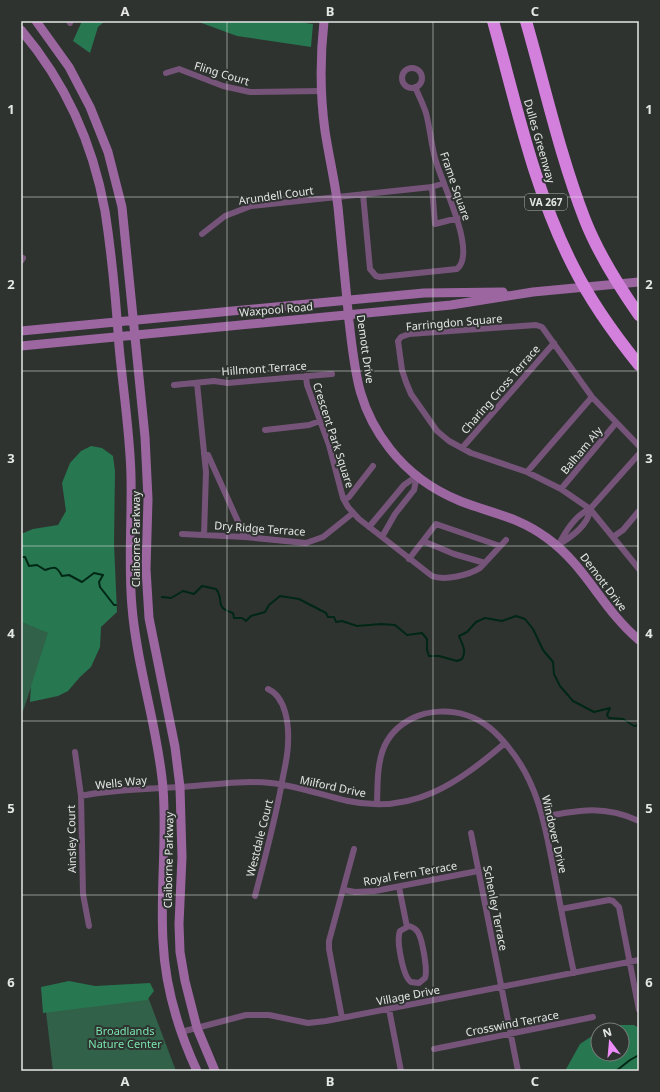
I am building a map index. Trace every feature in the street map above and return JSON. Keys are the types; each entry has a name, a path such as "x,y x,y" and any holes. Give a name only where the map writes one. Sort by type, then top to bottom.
{"highway":[{"name":"Dulles Greenway","path":"493,21 530,157 557,231 584,287 612,331 639,365"},
{"name":"Dulles Greenway","path":"526,21 571,180 585,220 612,273 639,315"}],"main road":[{"name":"Claiborne Parkway","path":"36,21 60,53 78,84 98,126 108,152 122,207 136,334 147,459 146,569 149,618 175,747 180,787 182,857 179,924 180,952 185,981 197,1028 215,1071"},
{"name":"Demott Drive","path":"324,21 321,59 321,91 325,131 337,197 356,377 367,412 391,451 417,476 436,489 459,501 517,520 533,528 558,546 581,570 616,618 639,640"},
{"name":"Claiborne Parkway","path":"21,30 40,54 60,84 81,127 92,157 106,211 119,336 131,476 129,556 132,609 139,659 157,741 163,788 165,847 163,941 171,997 181,1032 197,1071"},
{"name":"Waxpool Road","path":"21,346 451,304 532,292 638,282"},
{"name":"Waxpool Road","path":"21,331 424,293 532,292"}],"street":[{"name":"Fling Court","path":"166,73 179,69 223,86 250,92 321,91"},
{"name":"Frame Square","path":"362,194 370,269 376,276 457,268 460,266 463,257 458,218 435,158 426,113 415,87"},
{"name":"Arundell Court","path":"202,234 225,216 242,208 432,187 444,182"},
{"path":"432,187 435,224 458,218"},
{"name":"Farringdon Square","path":"638,566 590,509 561,489 527,472 462,448 449,441 437,431 411,394 402,370 398,345 401,337 409,334 536,324 546,330 592,397 639,446"},
{"name":"Charing Cross Terrace","path":"462,448 554,342"},
{"name":"Hillmont Terrace","path":"174,385 214,381 228,383 332,374"},
{"name":"Crescent Park Square","path":"306,376 307,385 320,421 344,500 353,513 369,527 432,576 443,579 476,571 506,540"},
{"path":"198,383 206,478 204,535"},
{"path":"527,472 592,397"},
{"path":"265,430 309,425 320,421"},
{"name":"Balham Aly","path":"561,489 616,423"},
{"path":"204,454 208,455 215,467 245,537"},
{"path":"558,546 572,537 590,517 590,509 639,454"},
{"name":"Crescent Park Square","path":"344,500 349,497 373,466"},
{"path":"369,527 404,484 417,476"},
{"path":"382,537 395,514 414,490 417,476"},
{"path":"386,507 395,514"},
{"path":"613,537 623,530 639,511"},
{"name":"Dry Ridge Terrace","path":"182,534 245,537 306,543 323,537 353,513"},
{"path":"409,559 436,524 500,546"},
{"path":"423,541 454,554 485,563"},
{"name":"Westdale Court","path":"255,896 282,785 288,745 287,720 279,697 268,689"},
{"name":"Windover Drive","path":"378,804 378,767 383,748 394,732 408,720 426,713 438,712 461,714 482,722 492,728 526,771 533,786 543,817 574,973"},
{"name":"Milford Drive","path":"163,788 246,783 282,785 349,801 378,804 408,801 436,792 463,778 505,743"},
{"name":"Ainsley Court","path":"75,752 81,796 82,873 89,926"},
{"name":"Wells Way","path":"81,796 163,788"},
{"path":"543,817 590,809 616,812 639,821"},
{"name":"Schenley Terrace","path":"471,833 518,1071"},
{"path":"342,1018 329,949 329,941 354,849"},
{"name":"Royal Fern Terrace","path":"344,890 366,892 478,871"},
{"path":"399,887 407,927"},
{"path":"561,909 609,900 617,904 639,1010"},
{"path":"407,927 413,927 419,933 427,974 419,983 408,980 404,969 398,935 403,928 407,927"},
{"name":"Village Drive","path":"181,1032 246,1015 269,1015 308,1023 342,1018 639,960"},
{"path":"388,1009 401,1071"},
{"name":"Crosswind Terrace","path":"434,1049 593,1017"}],"green space":[{"path":"82,21 105,21 98,27 90,53 73,41"},
{"path":"196,21 291,21 313,24 311,47 237,36"},
{"path":"91,446 102,448 113,456 115,471 114,544 117,612 101,627 100,647 91,667 68,691 58,696 30,702 31,686 48,633 21,622 21,534 33,529 58,525 66,511 62,483 70,463 81,451"},
{"path":"21,622 49,633 21,717"},
{"path":"69,981 95,986 150,983 154,991 147,1000 43,1013 41,987"},
{"name":"Broadlands Nature Center","path":"148,997 176,1071 53,1071 46,1012"},
{"path":"630,1025 634,1025 639,1028 639,1071 565,1071 580,1044 590,1037 590,1062 630,1062"}],"waterway":[{"path":"21,557 25,557 29,566 37,565 45,570 56,568 62,576 69,575 82,582 94,573 103,575 99,582 100,587 114,605 116,605"},
{"path":"162,597 171,598 183,591 194,594 202,586 216,589 220,597 221,606 227,611 233,613 234,618 242,618 246,621 251,616 265,612 269,605 280,596 299,599 326,613 328,617 334,617 336,622 342,621 357,626 381,624 395,625 407,635 422,633 427,639 427,650 429,656 439,656 457,661 462,659 464,653 464,648 459,636 467,632 476,622 485,618 502,621 516,616 525,619 533,629 543,650 553,662 554,674 560,686 573,701 594,712 610,708 607,715 609,718 623,719 634,726 639,725"},
{"path":"616,1071 639,1055"}]}
